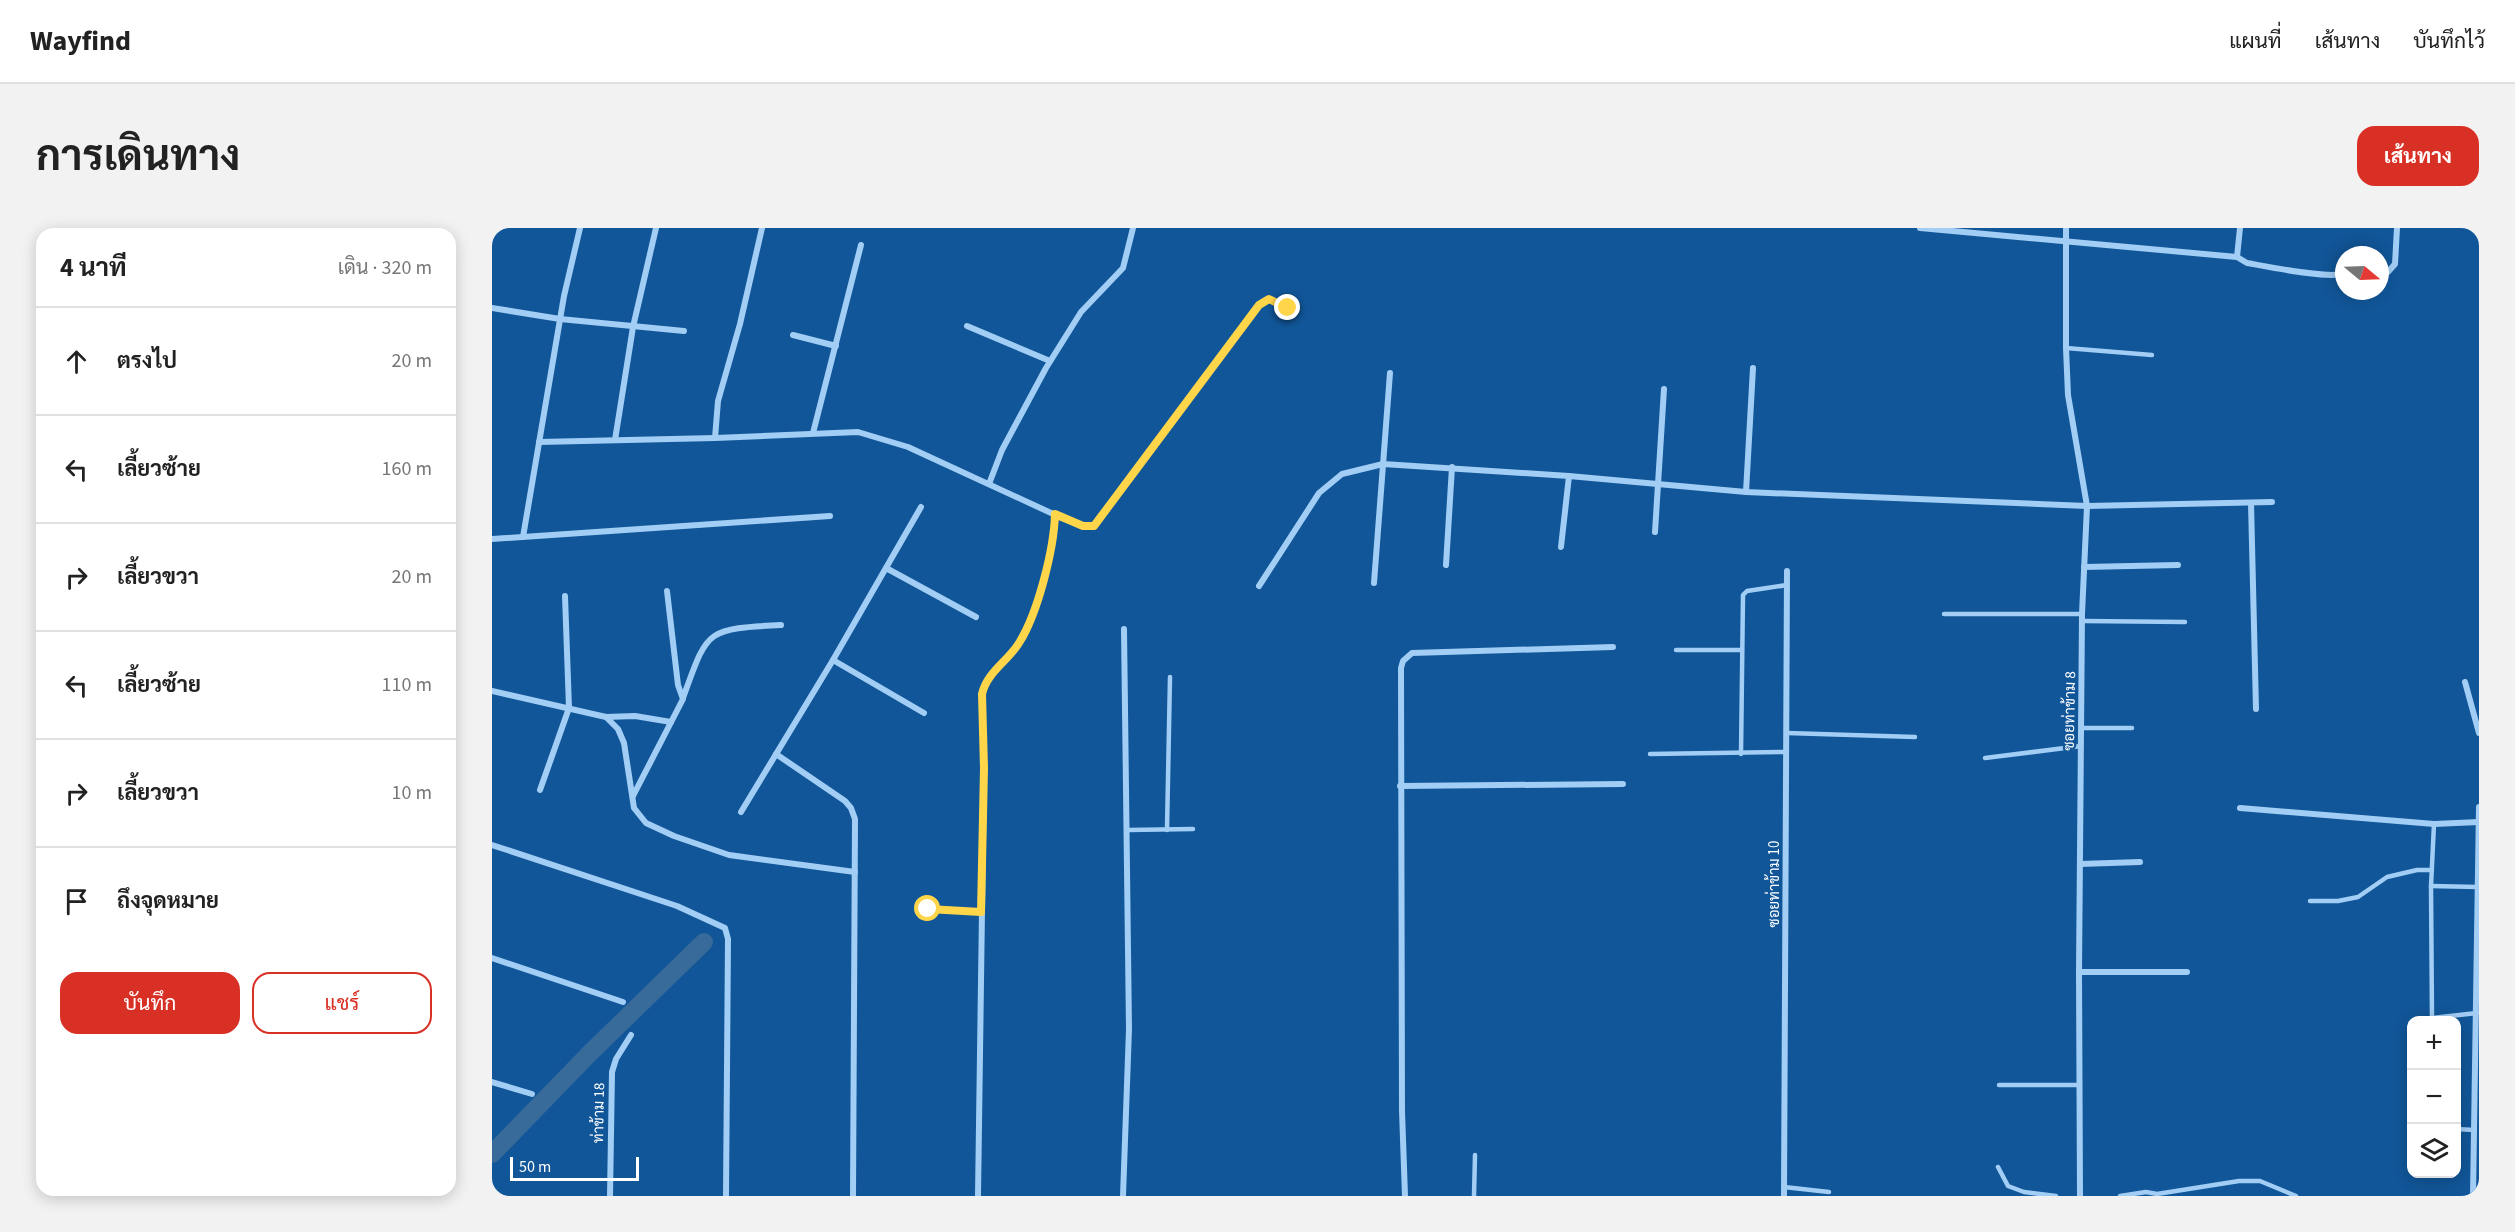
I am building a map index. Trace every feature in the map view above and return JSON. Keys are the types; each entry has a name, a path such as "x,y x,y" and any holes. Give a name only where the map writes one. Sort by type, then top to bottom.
{"street":[{"path":"523,537 560,319 580,228"},
{"path":"615,440 633,327 656,228"},
{"path":"715,438 718,401 740,324 762,228"},
{"path":"989,484 1017,418 1050,361 1081,312 1123,268 1133,228"},
{"path":"1920,228 2237,257 2247,263 2335,276"},
{"name":"ซอยท่าข้าม 8","path":"2066,228 2068,395 2087,506 2081,746 2080,1196"},
{"path":"2237,257 2240,228"},
{"path":"2389,271 2395,264 2397,228"},
{"path":"813,433 861,245"},
{"path":"538,442 858,432 909,447 1083,526 1094,526 1259,305 1269,299 1288,308"},
{"path":"492,308 560,319 684,331"},
{"path":"967,326 1050,361"},
{"path":"793,335 836,346"},
{"path":"1746,492 1753,368"},
{"path":"1374,583 1390,373"},
{"path":"1655,532 1664,389"},
{"path":"1259,586 1319,493 1342,474 1383,464 1569,476 1746,492 2087,506 2272,502"},
{"path":"1446,565 1452,467"},
{"path":"1561,547 1569,476"},
{"path":"2251,502 2256,709"},
{"path":"741,812 921,507"},
{"path":"978,1196 984,768 982,694 984,685 990,676 1018,644 1026,630 1038,599 1052,541 1055,514"},
{"path":"492,539 830,516"},
{"path":"2084,567 2178,565"},
{"path":"886,568 976,617"},
{"name":"ซอยท่าข้าม 10","path":"1784,1196 1787,571"},
{"path":"667,591 678,685 683,699"},
{"path":"540,790 569,708 565,596"},
{"path":"633,796 683,699 698,656 710,638 736,627 781,625"},
{"path":"1123,1196 1129,1029 1124,629"},
{"path":"1405,1196 1402,1111 1401,668 1408,655 1613,647"},
{"path":"832,660 924,713"},
{"path":"2465,682 2479,733"},
{"path":"492,691 606,717 635,716 672,722"},
{"path":"606,717 618,729 624,744 634,808 646,823 674,836 729,855 855,872"},
{"path":"776,754 845,801 851,808 855,819 853,1196"},
{"path":"1400,786 1623,784"},
{"path":"2473,1196 2478,1025 2479,807"},
{"path":"2240,808 2434,824 2479,822"},
{"path":"492,845 677,906 725,928 728,939 726,1196"},
{"path":"2080,864 2140,862"},
{"path":"928,909 981,912"},
{"path":"492,958 623,1002"},
{"path":"2079,972 2187,972"},
{"name":"ท่าข้าม 18","path":"610,1196 612,1072 616,1059 631,1035"},
{"path":"492,1082 532,1094"}],"lane":[{"path":"2066,348 2152,355"},
{"path":"1741,754 1743,595 1747,591 1786,585"},
{"path":"1944,614 2185,622"},
{"path":"1676,650 1742,650"},
{"path":"1167,830 1170,677"},
{"path":"2082,728 2132,728"},
{"path":"1787,733 1915,737"},
{"path":"1985,758 2081,746"},
{"path":"1650,754 1786,752"},
{"path":"2432,1016 2431,886 2434,824"},
{"path":"1128,830 1193,829"},
{"path":"2310,901 2338,901 2358,897 2387,877 2417,870 2432,870"},
{"path":"2431,886 2478,887"},
{"path":"2454,1016 2477,1013"},
{"path":"1999,1085 2080,1085"},
{"path":"2461,1129 2474,1130"},
{"path":"1474,1196 1475,1155"},
{"path":"1998,1167 2008,1186 2024,1192 2056,1196"},
{"path":"2120,1196 2146,1192 2157,1194 2239,1181 2259,1181 2296,1196"},
{"path":"1784,1187 1829,1192"}],"waterway":[{"path":"492,1154 589,1054 704,942"}],"route":[{"path":"928,909 981,912 984,768 982,694 984,685 990,676 1018,644 1026,630 1038,599 1055,527 1055,514 1083,526 1094,526 1259,305 1269,299 1288,308"}]}
